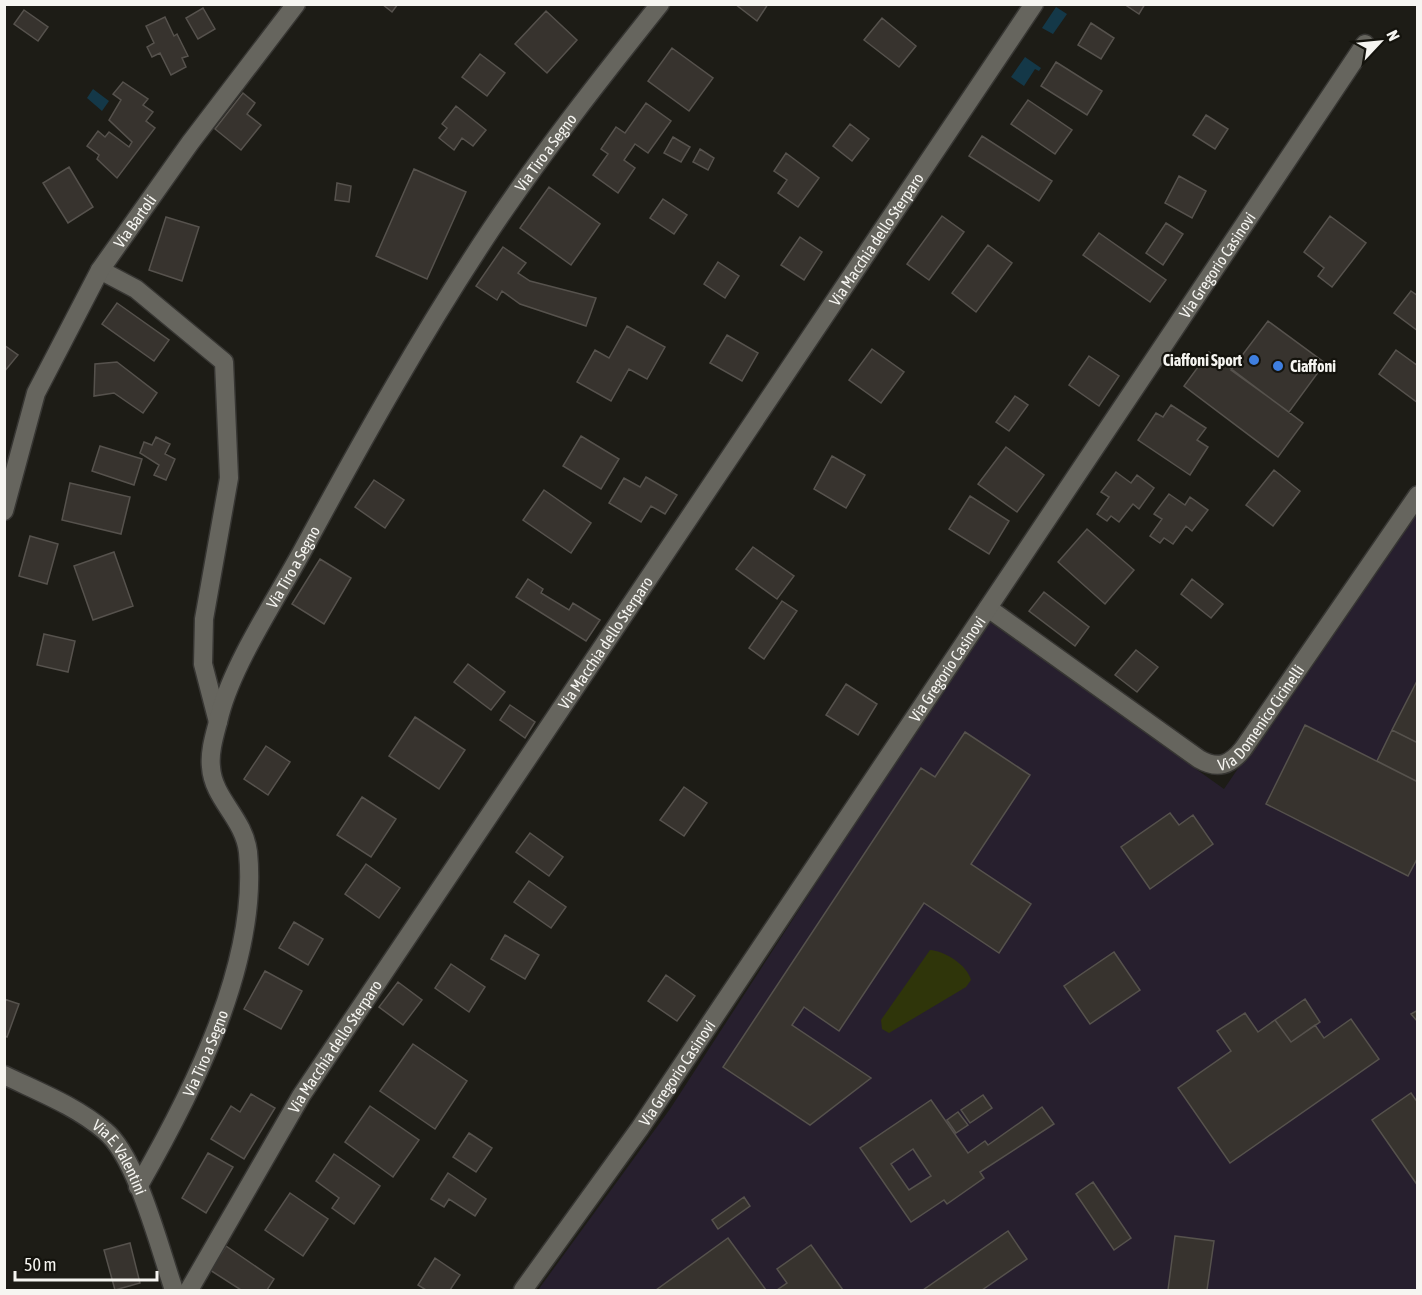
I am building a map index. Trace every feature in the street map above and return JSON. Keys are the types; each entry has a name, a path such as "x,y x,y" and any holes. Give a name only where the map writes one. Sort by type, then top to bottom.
{"street":[{"name":"Via Bartoli","path":"4,512 12,459 36,393 100,270 189,143 296,4"},
{"name":"Via Tiro a Segno","path":"138,1187 170,1131 192,1085 229,991 246,925 246,841 242,826 214,782 211,768 218,722 236,674 349,465 464,272 521,188 660,4"},
{"name":"Via Macchia dello Sterparo","path":"189,1290 297,1102 1034,4"},
{"name":"Via Gregorio Casinovi","path":"523,1290 640,1128 1365,44"},
{"path":"100,270 136,289 224,362 229,478 204,619 202,664 218,722"},
{"name":"Via Domenico Cicinelli","path":"987,609 1199,759 1222,766 1234,759 1243,749 1418,495"},
{"name":"Via E. Valentini","path":"4,1075 73,1109 107,1132 124,1155 138,1187 174,1290"}],"shaded area":[{"path":"1417,507 1417,1290 538,1290 670,1109 987,620 1224,789"}],"green space":[{"path":"930,950 955,960 969,974 971,980 966,987 889,1033 882,1029 881,1020"}],"water":[{"path":"1056,7 1067,14 1053,34 1042,28"},
{"path":"1025,57 1041,68 1039,71 1035,69 1024,86 1011,77"},
{"path":"93,89 109,101 102,111 87,98"}],"building":[{"path":"382,4 398,4 392,12"},
{"path":"735,4 768,4 757,21"},
{"path":"1124,4 1145,4 1139,14"},
{"path":"203,8 215,29 198,39 186,18"},
{"path":"24,10 48,27 38,41 14,24"},
{"path":"546,11 577,40 547,73 515,44"},
{"path":"165,17 174,36 177,34 188,56 182,58 186,67 171,75 160,53 152,57 147,47 154,43 146,26"},
{"path":"882,18 916,46 899,67 864,40"},
{"path":"1091,23 1114,38 1101,59 1078,45"},
{"path":"672,48 713,78 689,111 648,81"},
{"path":"480,54 505,73 487,96 462,77"},
{"path":"1056,62 1102,91 1087,115 1041,86"},
{"path":"123,82 148,99 143,105 153,112 146,121 155,128 117,178 97,159 99,155 87,146 98,131 105,137 109,132 129,147 132,142 109,120 121,100 113,94"},
{"path":"243,93 255,103 247,114 261,125 241,150 215,129"},
{"path":"1028,100 1072,130 1055,154 1011,124"},
{"path":"646,103 671,121 648,153 635,144 624,160 635,168 618,193 593,175 608,154 601,149 616,127 625,133"},
{"path":"456,106 486,130 473,146 462,138 454,150 439,138 447,128 442,124"},
{"path":"1206,115 1228,129 1215,149 1193,135"},
{"path":"850,124 869,139 852,161 833,146"},
{"path":"982,136 1052,181 1039,201 969,156"},
{"path":"673,137 690,147 681,162 664,153"},
{"path":"700,149 714,158 708,170 693,162"},
{"path":"786,153 819,178 798,207 778,193 787,180 774,171"},
{"path":"69,167 93,207 68,223 43,183"},
{"path":"414,169 466,192 427,279 376,256"},
{"path":"1179,176 1206,191 1192,218 1165,203"},
{"path":"337,183 351,186 349,202 335,200"},
{"path":"549,187 600,224 571,265 520,228"},
{"path":"663,199 687,215 674,234 650,218"},
{"path":"942,216 964,232 929,280 907,264"},
{"path":"1330,216 1366,243 1332,287 1318,276 1324,268 1304,252"},
{"path":"166,217 199,227 182,281 149,270"},
{"path":"1166,223 1183,234 1163,265 1146,253"},
{"path":"1099,233 1166,280 1150,302 1083,255"},
{"path":"800,237 822,252 804,280 781,265"},
{"path":"988,245 1012,263 976,312 952,293"},
{"path":"503,247 526,263 518,273 530,281 596,298 586,326 520,304 502,291 497,300 476,286"},
{"path":"718,262 739,276 725,298 704,284"},
{"path":"1411,291 1418,296 1418,331 1394,313"},
{"path":"117,303 169,340 154,361 102,324"},
{"name":"Ciaffoni","path":"1268,321 1325,363 1289,412 1231,370"},
{"path":"627,326 665,347 647,379 629,369 611,401 577,382 595,350 609,358"},
{"path":"727,335 758,353 742,381 710,363"},
{"path":"4,345 18,355 4,372"},
{"path":"872,349 904,372 881,403 849,380"},
{"path":"1396,350 1418,366 1418,403 1379,374"},
{"path":"1209,352 1303,423 1278,457 1184,386"},
{"path":"1089,356 1119,376 1099,406 1069,385"},
{"path":"117,362 157,393 143,413 114,393 94,396 95,364"},
{"path":"1015,396 1028,405 1009,431 996,422"},
{"path":"1171,405 1206,428 1197,440 1208,447 1190,475 1138,440 1156,413 1163,417"},
{"path":"581,436 619,459 601,489 563,466"},
{"path":"156,437 170,444 165,454 175,459 166,480 154,475 159,465 140,453 144,442 152,445"},
{"path":"100,446 142,459 134,485 92,471"},
{"path":"1006,447 1044,475 1017,512 978,484"},
{"path":"832,456 865,475 846,508 814,489"},
{"path":"1274,470 1300,491 1273,526 1246,505"},
{"path":"1116,472 1131,483 1137,475 1154,488 1139,509 1133,504 1119,522 1111,516 1107,521 1097,514 1109,497 1101,492"},
{"path":"646,477 677,495 665,514 651,506 641,522 609,503 624,478 640,487"},
{"path":"374,480 404,500 385,528 355,507"},
{"path":"70,483 130,497 121,534 62,520"},
{"path":"544,490 591,523 571,553 523,520"},
{"path":"1169,494 1185,505 1190,497 1208,510 1192,531 1186,526 1173,544 1164,538 1160,543 1150,536 1162,519 1154,514"},
{"path":"970,496 1009,521 989,554 949,529"},
{"path":"1087,529 1134,570 1105,604 1058,562"},
{"path":"30,536 58,544 47,584 19,576"},
{"path":"753,547 794,576 777,599 736,569"},
{"path":"114,552 133,606 93,620 74,566"},
{"path":"320,559 351,578 324,624 292,604"},
{"path":"528,579 543,589 541,593 569,610 573,603 600,620 586,641 516,597"},
{"path":"1192,579 1223,604 1211,618 1181,594"},
{"path":"1044,592 1089,627 1075,646 1029,611"},
{"path":"782,601 797,611 764,659 749,648"},
{"path":"44,634 75,641 68,672 37,665"},
{"path":"1136,650 1158,667 1137,692 1115,675"},
{"path":"468,664 505,692 491,710 454,682"},
{"path":"1418,679 1418,743 1392,730"},
{"path":"846,684 877,704 858,735 826,715"},
{"path":"510,705 535,722 525,738 500,720"},
{"path":"415,717 465,750 439,789 389,756"},
{"path":"1305,725 1418,782 1418,857 1408,876 1266,804"},
{"path":"1392,730 1418,743 1418,782 1377,761"},
{"path":"965,732 1030,775 971,864 1031,904 999,953 924,903 839,1031 804,1007 792,1025 871,1078 810,1125 723,1067 921,768 935,777"},
{"path":"266,746 290,762 268,795 244,779"},
{"path":"684,787 707,803 684,836 660,820"},
{"path":"362,797 396,819 371,857 337,835"},
{"path":"1170,813 1179,825 1193,815 1213,844 1150,889 1121,847"},
{"path":"530,833 563,857 549,876 516,852"},
{"path":"366,864 400,888 379,918 345,894"},
{"path":"529,881 566,907 551,928 514,902"},
{"path":"294,922 323,939 308,965 279,948"},
{"path":"505,935 539,955 525,979 491,959"},
{"path":"1114,952 1140,990 1090,1024 1064,986"},
{"path":"451,964 485,987 469,1012 435,988"},
{"path":"265,971 302,991 281,1029 244,1009"},
{"path":"666,975 695,996 677,1021 648,1001"},
{"path":"398,982 422,1000 403,1025 379,1007"},
{"path":"4,999 19,1004 7,1037 4,1036"},
{"path":"1305,999 1320,1022 1291,1042 1275,1020"},
{"path":"1418,1010 1418,1022 1411,1014"},
{"path":"1245,1013 1258,1032 1275,1020 1291,1042 1315,1025 1324,1038 1351,1019 1379,1059 1230,1163 1178,1088 1231,1051 1217,1031"},
{"path":"413,1044 467,1081 435,1129 380,1091"},
{"path":"1411,1093 1418,1103 1418,1186 1372,1120"},
{"path":"251,1094 275,1108 244,1159 211,1139 231,1106 240,1112"},
{"path":"983,1095 992,1108 970,1123 961,1110"},
{"path":"931,1100 968,1153 985,1141 988,1145 1042,1107 1054,1124 980,1172 984,1178 947,1204 944,1200 911,1222 860,1148","holes":["913,1149 931,1176 909,1190 891,1164"]},
{"path":"370,1106 419,1140 393,1177 345,1142"},
{"path":"958,1112 968,1125 956,1133 947,1120"},
{"path":"469,1133 492,1148 476,1172 453,1157"},
{"path":"208,1153 233,1167 206,1213 182,1198"},
{"path":"334,1154 380,1186 354,1224 332,1208 339,1198 316,1181"},
{"path":"448,1173 486,1199 475,1216 449,1199 444,1207 431,1199"},
{"path":"1093,1182 1131,1238 1114,1250 1076,1194"},
{"path":"290,1193 328,1219 303,1256 265,1230"},
{"path":"744,1197 750,1206 718,1229 712,1220"},
{"path":"1008,1231 1027,1259 982,1290 923,1290"},
{"path":"1175,1236 1214,1241 1207,1290 1168,1290"},
{"path":"728,1238 766,1290 656,1290"},
{"path":"130,1243 140,1283 115,1290 104,1250"},
{"path":"811,1245 843,1290 777,1290 787,1283 777,1269"},
{"path":"226,1246 274,1279 267,1290 241,1290 210,1270"},
{"path":"435,1258 460,1275 450,1290 426,1290 418,1285"}],"place":[{"name":"Ciaffoni Sport","path":"1254,360"},
{"name":"Ciaffoni","path":"1278,366"}]}
